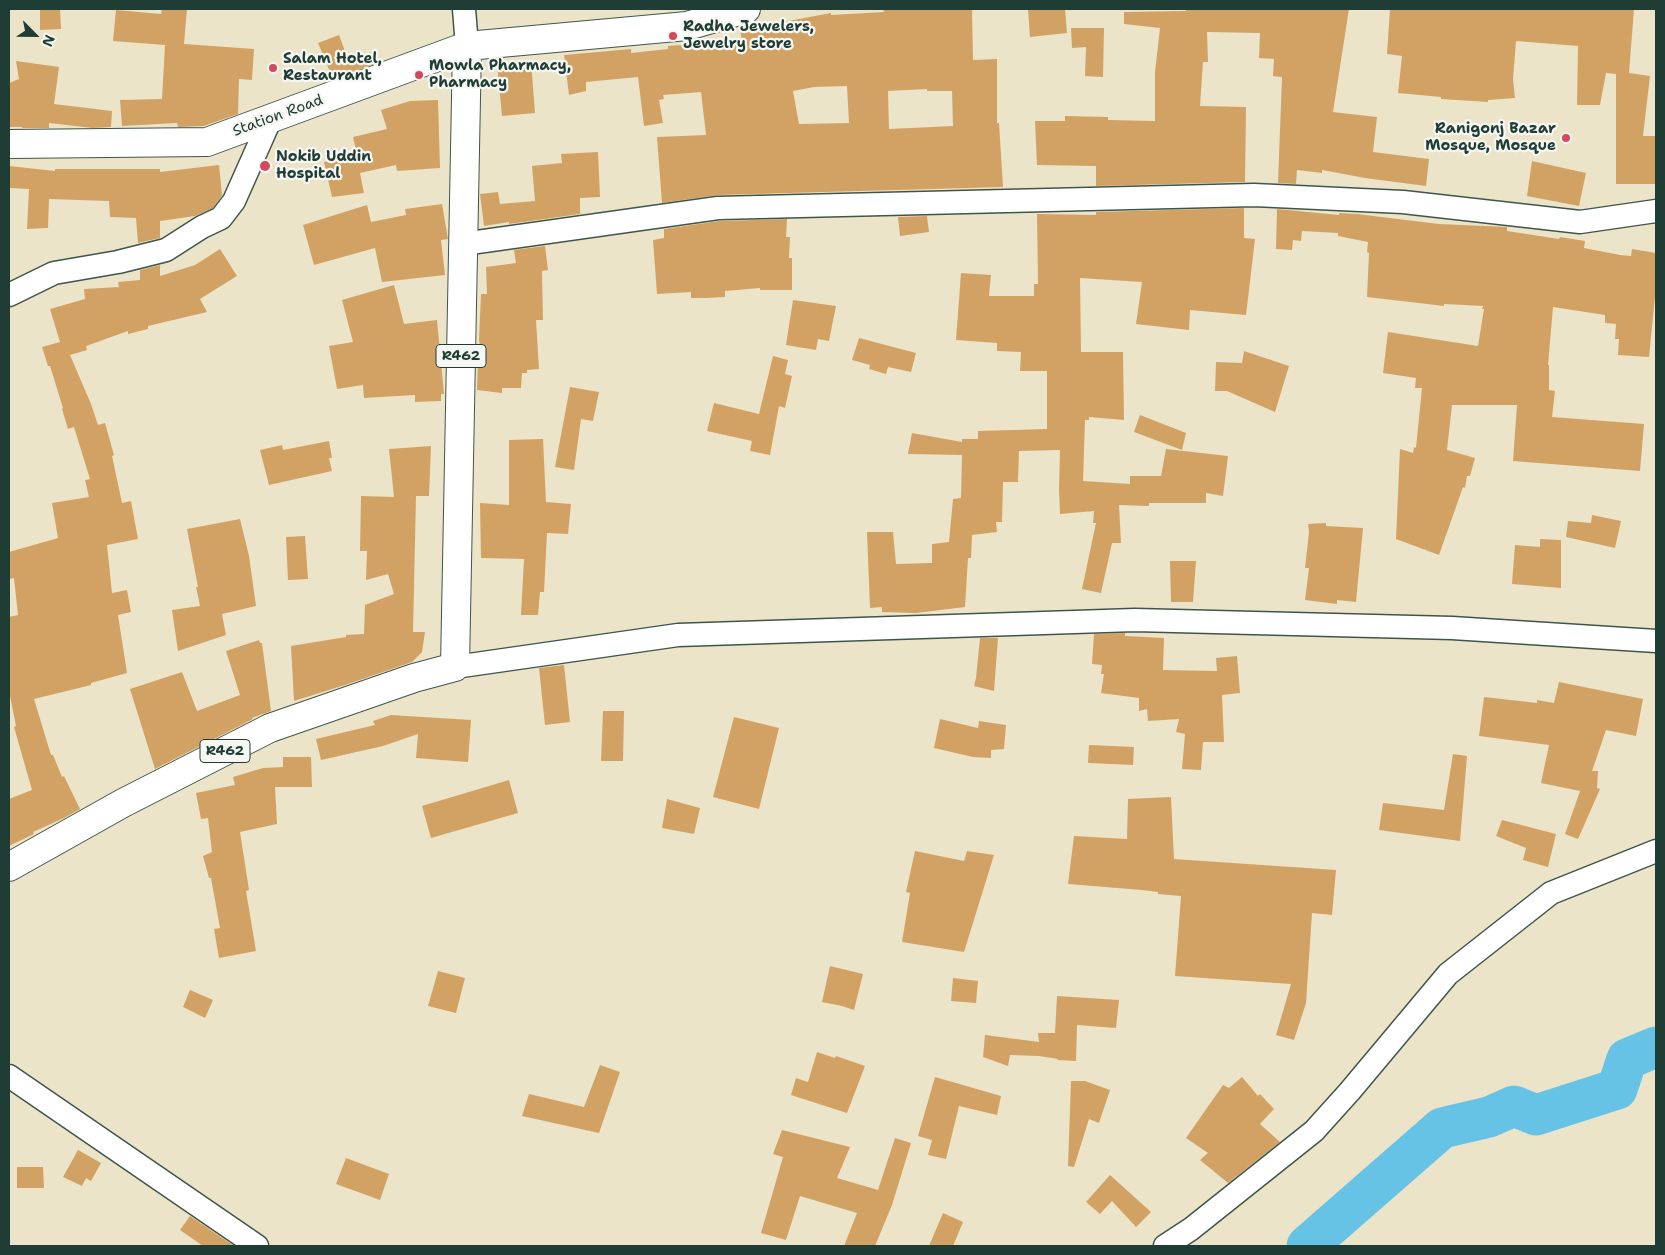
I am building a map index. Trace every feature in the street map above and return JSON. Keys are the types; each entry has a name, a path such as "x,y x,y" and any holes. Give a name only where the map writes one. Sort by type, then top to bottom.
{"main road":[{"name":"Station Road","path":"9,144 207,142 467,46 687,26 746,9"},
{"name":"R462","path":"9,867 123,803 270,728 414,678 455,667 467,46"}],"street":[{"path":"464,9 467,46"},
{"path":"9,295 54,273 118,262 166,250 202,227 221,218 234,201 271,118"},
{"path":"464,244 718,208 1254,195 1404,202 1580,222 1656,210"},
{"path":"455,667 678,635 1135,620 1452,628 1656,641"},
{"path":"1165,1246 1191,1229 1314,1131 1448,974 1551,892 1656,851"},
{"path":"9,1076 257,1246"}],"building":[{"path":"40,9 60,9 61,29 40,30"},
{"path":"162,9 187,9 184,44 254,49 252,80 239,79 238,114 204,126 178,127 177,123 122,126 120,100 162,99 165,45 113,41 116,10 161,14"},
{"path":"883,9 972,9 973,60 997,59 997,123 999,123 1003,187 718,195 662,203 657,137 706,135 701,92 663,95 664,99 659,100 663,123 644,126 638,77 586,82 586,91 569,95 564,55 631,49 631,53 668,49 668,46 742,40 740,30 831,13 831,15 884,12","holes":["847,86 849,123 799,124 793,91 814,87","927,89 927,91 952,91 953,126 889,129 888,91"]},
{"path":"1028,9 1065,9 1067,33 1030,37"},
{"path":"1186,9 1349,9 1333,112 1377,117 1373,152 1429,159 1426,186 1322,170 1322,173 1297,170 1296,184 1278,183 1282,77 1273,76 1274,59 1259,58 1260,33 1207,32 1208,62 1203,62 1200,106 1246,107 1245,182 1096,186 1096,166 1037,165 1035,121 1065,121 1065,116 1108,117 1108,120 1155,121 1155,72 1160,28 1124,24 1124,12 1186,11"},
{"path":"1390,9 1634,9 1629,73 1650,76 1643,136 1656,136 1656,184 1616,184 1616,74 1606,73 1600,105 1577,105 1578,46 1516,41 1513,79 1515,98 1488,100 1488,102 1441,99 1441,97 1398,93 1402,56 1387,54"},
{"path":"1071,28 1104,28 1103,77 1085,76 1086,47 1072,48"},
{"path":"339,35 349,62 372,52 377,63 333,79 318,43"},
{"path":"16,61 59,67 54,104 112,111 111,127 93,128 49,123 49,128 9,127 9,83 19,79"},
{"path":"531,61 535,113 502,116 497,64"},
{"path":"438,100 440,168 397,171 396,165 360,173 364,193 332,197 324,162 357,154 353,137 387,129 381,110 410,101"},
{"path":"598,152 600,197 580,198 580,214 484,226 480,194 498,192 500,204 535,201 532,166 562,163 561,154"},
{"path":"1532,161 1586,173 1579,206 1527,196"},
{"path":"219,165 222,195 213,208 195,216 160,221 160,238 138,243 136,218 110,217 109,201 49,199 48,228 27,229 29,189 9,188 9,166 55,171 55,169 160,169 160,172"},
{"path":"442,204 448,239 441,240 445,275 382,282 375,248 314,265 303,225 367,205 371,222 406,215 405,209"},
{"path":"1244,208 1244,238 1255,239 1246,315 1190,310 1189,330 1136,324 1142,282 1080,278 1081,352 1123,352 1124,420 1089,417 1089,420 1085,420 1083,481 1130,484 1130,476 1161,476 1166,449 1228,456 1223,496 1206,493 1206,503 1149,503 1149,506 1119,505 1121,543 1112,543 1101,593 1082,589 1096,523 1093,523 1094,511 1060,514 1060,450 1019,451 1018,482 1003,482 1002,522 996,522 997,532 972,535 971,558 968,558 965,607 916,613 882,612 882,607 870,608 867,532 893,532 896,564 932,563 932,544 949,542 953,499 961,498 962,455 908,454 912,433 962,442 962,439 978,439 978,431 1047,429 1047,371 1020,371 1021,352 997,351 997,343 956,340 961,273 991,275 989,296 1034,296 1034,284 1038,284 1037,214 1096,215 1096,212"},
{"path":"1277,209 1339,215 1339,213 1357,214 1439,224 1507,227 1507,231 1585,241 1584,248 1620,255 1631,256 1632,249 1656,253 1656,287 1649,357 1618,355 1619,339 1615,339 1616,324 1605,323 1605,315 1553,307 1548,365 1549,390 1555,391 1552,417 1644,424 1640,471 1513,461 1517,405 1452,405 1447,450 1475,458 1470,476 1467,476 1465,488 1463,487 1439,555 1396,539 1400,449 1413,453 1414,447 1416,448 1422,388 1415,388 1416,378 1383,373 1388,332 1478,346 1483,306 1444,304 1444,306 1367,297 1368,242 1338,236 1338,233 1302,231 1301,241 1293,240 1292,250 1276,249"},
{"path":"927,216 929,232 900,236 898,217"},
{"path":"787,219 786,237 790,237 789,258 792,258 792,290 760,290 760,288 725,291 725,297 706,298 691,298 691,292 657,294 653,240 664,238 664,229 719,221"},
{"path":"545,246 548,270 542,271 543,320 536,320 539,369 527,370 527,373 522,373 521,388 502,388 502,393 477,390 478,360 481,360 479,339 481,294 487,294 486,267 516,263 514,250"},
{"path":"220,249 237,276 200,299 207,312 148,326 148,329 128,334 128,331 86,346 87,350 70,355 98,425 105,423 114,455 112,456 122,503 131,501 138,539 107,545 112,593 127,590 131,612 118,615 127,673 91,683 91,685 34,699 51,755 53,755 62,777 64,776 80,809 9,846 9,799 32,790 14,727 16,726 9,691 9,617 18,615 14,578 9,579 9,552 58,538 52,503 89,497 85,480 90,479 74,427 68,429 50,366 48,366 42,347 60,342 50,309 85,299 84,289 119,287 118,282 140,280 140,270 160,265 160,276 195,265"},
{"path":"394,285 404,324 437,320 444,394 441,394 441,401 415,402 415,395 364,398 363,385 337,389 329,346 353,342 342,300"},
{"path":"793,300 836,306 829,341 818,339 816,350 786,345"},
{"path":"859,338 916,353 911,372 888,367 886,374 869,369 870,365 852,360"},
{"path":"1244,351 1289,366 1275,412 1227,391 1215,391 1216,362 1242,363"},
{"path":"773,356 788,360 785,374 792,376 785,408 779,406 770,455 750,451 752,441 707,431 714,403 759,414"},
{"path":"570,387 599,392 593,421 581,419 574,470 555,467"},
{"path":"1140,415 1186,433 1182,450 1134,432"},
{"path":"543,439 546,502 571,504 568,534 547,533 544,592 540,592 538,615 521,615 524,559 481,558 480,503 509,505 509,440"},
{"path":"329,441 332,458 329,458 332,471 269,485 260,450 282,445 283,450"},
{"path":"431,446 429,496 416,496 413,632 425,632 422,652 412,662 294,701 291,646 346,637 346,635 364,634 365,605 394,594 388,574 366,580 367,551 360,551 361,496 394,497 389,449"},
{"path":"1592,515 1621,521 1615,548 1566,537 1568,521 1591,523"},
{"path":"240,519 249,556 256,606 222,614 226,635 178,651 172,610 200,606 187,529"},
{"path":"1326,523 1326,526 1363,528 1356,602 1337,600 1337,604 1305,600 1309,568 1305,568 1309,532 1308,524"},
{"path":"305,536 308,579 288,580 286,537"},
{"path":"1540,539 1561,540 1561,588 1512,584 1515,545 1540,547"},
{"path":"1170,561 1196,561 1193,602 1171,602"},
{"path":"1125,633 1125,636 1164,638 1163,670 1217,671 1216,658 1237,656 1240,693 1222,695 1224,742 1203,742 1201,770 1182,769 1185,734 1176,732 1179,719 1148,721 1147,709 1139,711 1139,698 1101,693 1104,674 1101,674 1102,665 1092,664 1094,634"},
{"path":"980,638 998,638 994,691 974,686"},
{"path":"259,640 262,643 271,711 252,718 155,769 130,689 182,672 197,711 240,695 226,651"},
{"path":"564,665 570,722 545,725 539,668"},
{"path":"1559,682 1643,699 1636,736 1606,730 1592,771 1598,771 1597,788 1600,789 1578,839 1565,834 1580,791 1541,783 1549,745 1479,736 1484,697 1537,703 1537,700 1554,703"},
{"path":"603,711 624,711 623,761 601,761"},
{"path":"391,715 471,720 468,762 416,758 418,734 383,746 321,760 316,739 375,725 373,721"},
{"path":"734,717 779,728 759,809 713,797"},
{"path":"940,719 978,728 979,721 1006,725 1004,749 991,750 991,758 973,757 934,748"},
{"path":"1089,745 1134,747 1133,765 1088,763"},
{"path":"1453,754 1467,756 1460,841 1379,830 1383,803 1444,810"},
{"path":"283,757 311,757 312,787 275,787 277,824 240,832 249,890 246,891 256,951 219,958 214,929 220,928 211,878 209,878 203,856 212,852 208,818 201,819 196,793 235,785 233,777 263,768 283,767"},
{"path":"509,780 518,813 431,838 422,806"},
{"path":"1171,797 1174,859 1336,870 1332,915 1312,913 1306,1003 1294,1040 1276,1035 1291,984 1175,976 1181,896 1158,894 1158,892 1142,890 1068,884 1074,836 1127,839 1128,799"},
{"path":"667,799 700,808 694,834 662,828"},
{"path":"1502,820 1556,834 1548,867 1523,860 1526,848 1496,836"},
{"path":"915,851 964,861 967,851 994,855 964,952 902,942 910,893 906,892"},
{"path":"830,966 863,974 854,1010 822,1002"},
{"path":"438,971 465,978 456,1013 428,1006"},
{"path":"953,978 978,981 976,1003 951,1001"},
{"path":"190,990 213,1000 205,1018 183,1007"},
{"path":"1057,996 1119,1000 1116,1028 1077,1025 1076,1061 1057,1060 1039,1056 1010,1055 1008,1066 983,1057 985,1035 1039,1042 1038,1033 1055,1033"},
{"path":"817,1052 865,1066 847,1113 791,1095 796,1078 808,1082"},
{"path":"600,1065 620,1072 599,1133 522,1116 529,1094 584,1107"},
{"path":"935,1077 1001,1096 997,1115 959,1106 946,1159 928,1155 932,1140 918,1136"},
{"path":"1242,1077 1258,1096 1260,1094 1274,1109 1260,1124 1280,1142 1228,1183 1200,1160 1208,1153 1186,1138 1223,1085 1229,1088"},
{"path":"1071,1081 1085,1081 1110,1090 1099,1123 1089,1119 1074,1167 1068,1166"},
{"path":"782,1130 850,1147 837,1178 878,1190 895,1138 911,1143 892,1205 875,1246 844,1246 857,1213 800,1196 786,1240 761,1233 783,1157 773,1154"},
{"path":"78,1150 101,1163 91,1181 86,1178 82,1186 63,1177"},
{"path":"346,1158 389,1174 380,1200 336,1184"},
{"path":"17,1167 43,1167 44,1188 17,1188"},
{"path":"1110,1175 1151,1212 1136,1227 1112,1201 1100,1214 1086,1202"},
{"path":"943,1213 963,1222 953,1246 929,1246"},
{"path":"190,1216 234,1246 203,1246 180,1230"}],"waterway":[{"path":"1307,1246 1442,1128 1489,1117 1514,1106 1536,1115 1617,1089 1627,1059 1656,1047"}],"place":[{"name":"Radha Jewelers, Jewelry store","path":"673,36"},
{"name":"Salam Hotel, Restaurant","path":"273,68"},
{"name":"Mowla Pharmacy, Pharmacy","path":"419,75"},
{"name":"Ranigonj Bazar Mosque, Mosque","path":"1566,138"},
{"name":"Nokib Uddin Hospital","path":"265,166"}]}
